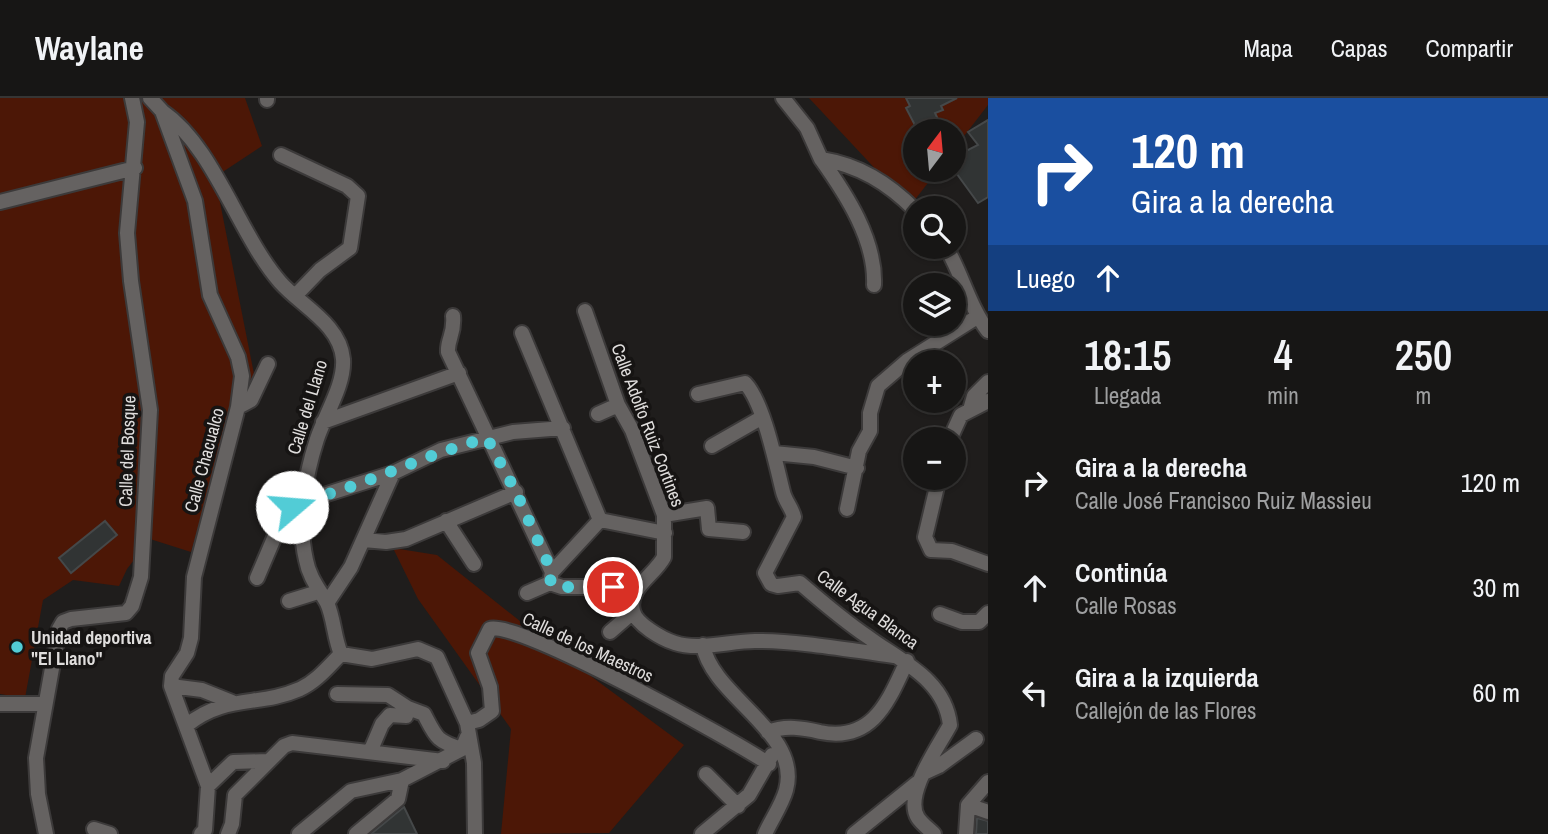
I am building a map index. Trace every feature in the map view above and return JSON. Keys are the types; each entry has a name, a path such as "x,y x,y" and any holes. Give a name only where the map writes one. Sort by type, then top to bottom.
{"street":[{"name":"Calle del Bosque","path":"46,834 38,794 36,758 59,629 63,622 126,613 132,606 141,577 150,410 131,281 127,233 135,168 137,122 132,98"},
{"name":"Calle Chacualco","path":"150,98 162,111 195,201 211,295 237,357 242,376 238,407 194,577 191,638 187,653 172,676 170,687"},
{"path":"783,98 807,128 821,159 845,192 869,251 874,270 874,285"},
{"name":"Calle del Llano","path":"162,111 173,119 194,145 280,281 324,322 342,349 341,375 310,464 303,534 306,561 341,654"},
{"path":"281,155 347,186 358,196 350,248 314,275 295,296"},
{"path":"821,159 868,173 903,199"},
{"path":"0,202 135,168"},
{"path":"952,259 964,281 977,317 988,331"},
{"name":"Calle Adolfo Ruiz Cortines","path":"584,311 618,405 632,430 664,515 664,557 660,565 638,587"},
{"path":"453,316 454,335 447,345 448,352 487,438 516,492 551,577 562,587 638,587 633,612 610,632"},
{"path":"847,509 859,451 870,431 870,413 878,386 907,361 977,317"},
{"path":"522,333 564,428 600,520"},
{"path":"238,407 251,400 268,364"},
{"path":"323,422 459,373"},
{"name":"Calle Agua Blanca","path":"698,394 742,382 751,393 761,418 774,453 784,495 794,517 768,563 768,579 778,586 800,583 868,638 903,659 935,689 950,725 921,778"},
{"path":"970,410 974,396 988,382"},
{"path":"954,427 956,422 970,410 988,401"},
{"path":"598,414 618,405"},
{"path":"712,446 761,418"},
{"path":"257,578 286,510 393,473 441,450 513,432 564,428"},
{"path":"774,453 814,457 857,468"},
{"path":"289,601 322,598 364,540 393,473"},
{"path":"936,490 925,537 926,545 931,550 952,551 988,564"},
{"path":"364,540 397,541 516,492"},
{"path":"664,515 707,508 709,529 743,532"},
{"path":"600,520 665,533"},
{"path":"527,593 551,577 600,520"},
{"path":"446,522 474,564"},
{"path":"633,612 645,626 675,643 703,645 757,641 804,644 903,659 880,715 853,731 832,734 783,727 772,738 769,764 738,806 702,834"},
{"path":"940,614 962,622 979,622 988,613"},
{"name":"Calle de los Maestros","path":"465,736 479,720 492,711 491,687 478,653 490,629 499,627 543,643 685,714 737,742 769,764"},
{"path":"703,645 709,668 772,738 785,762 787,782 765,834"},
{"path":"187,725 205,711 232,702 278,696 301,689 316,679 341,654 372,659 418,649 438,657 474,763 475,834"},
{"path":"201,834 205,830 208,786 187,725 170,687 202,690 232,702"},
{"path":"337,694 388,695 408,711"},
{"path":"0,704 45,704"},
{"path":"370,752 377,733 390,715 408,711 424,714 434,736 442,743 465,736"},
{"path":"299,834 351,791 402,780 443,761 465,736"},
{"path":"855,834 921,778 976,739"},
{"path":"228,834 232,824 235,795 268,761 292,743 443,761"},
{"path":"208,786 233,762 268,761"},
{"path":"706,774 738,806"},
{"path":"921,778 915,810 934,834"},
{"path":"356,834 398,799 402,780"},
{"path":"966,834 968,805 988,782"},
{"path":"968,805 988,812"},
{"path":"94,829 110,834"}],"shaded area":[{"path":"0,98 245,98 262,146 215,177 254,374 231,414 191,552 150,539 127,569 119,586 73,580 43,600 25,698 0,694"},
{"path":"809,98 988,98 988,105 966,133 966,119 903,119 903,182 929,182 918,196 903,196 903,199"},
{"path":"393,548 437,555 565,657 684,745 609,833 501,834 511,729 418,599"}],"building":[{"path":"906,98 957,98 941,106 943,110 935,113 938,119 912,119 906,108 910,106"},
{"path":"988,120 988,197 978,203 963,182 966,182 966,151 978,145 968,132"},
{"path":"105,521 117,535 71,573 59,558"},
{"path":"404,807 417,834 371,834"},
{"path":"977,818 988,821 988,834 976,834"}],"place":[{"name":"Unidad deportiva \"El Llano\"","path":"17,647"}],"route":[{"path":"292,507 305,505 305,501 393,473 441,450 487,438 516,492 552,572 550,583 562,587 613,587"}]}
